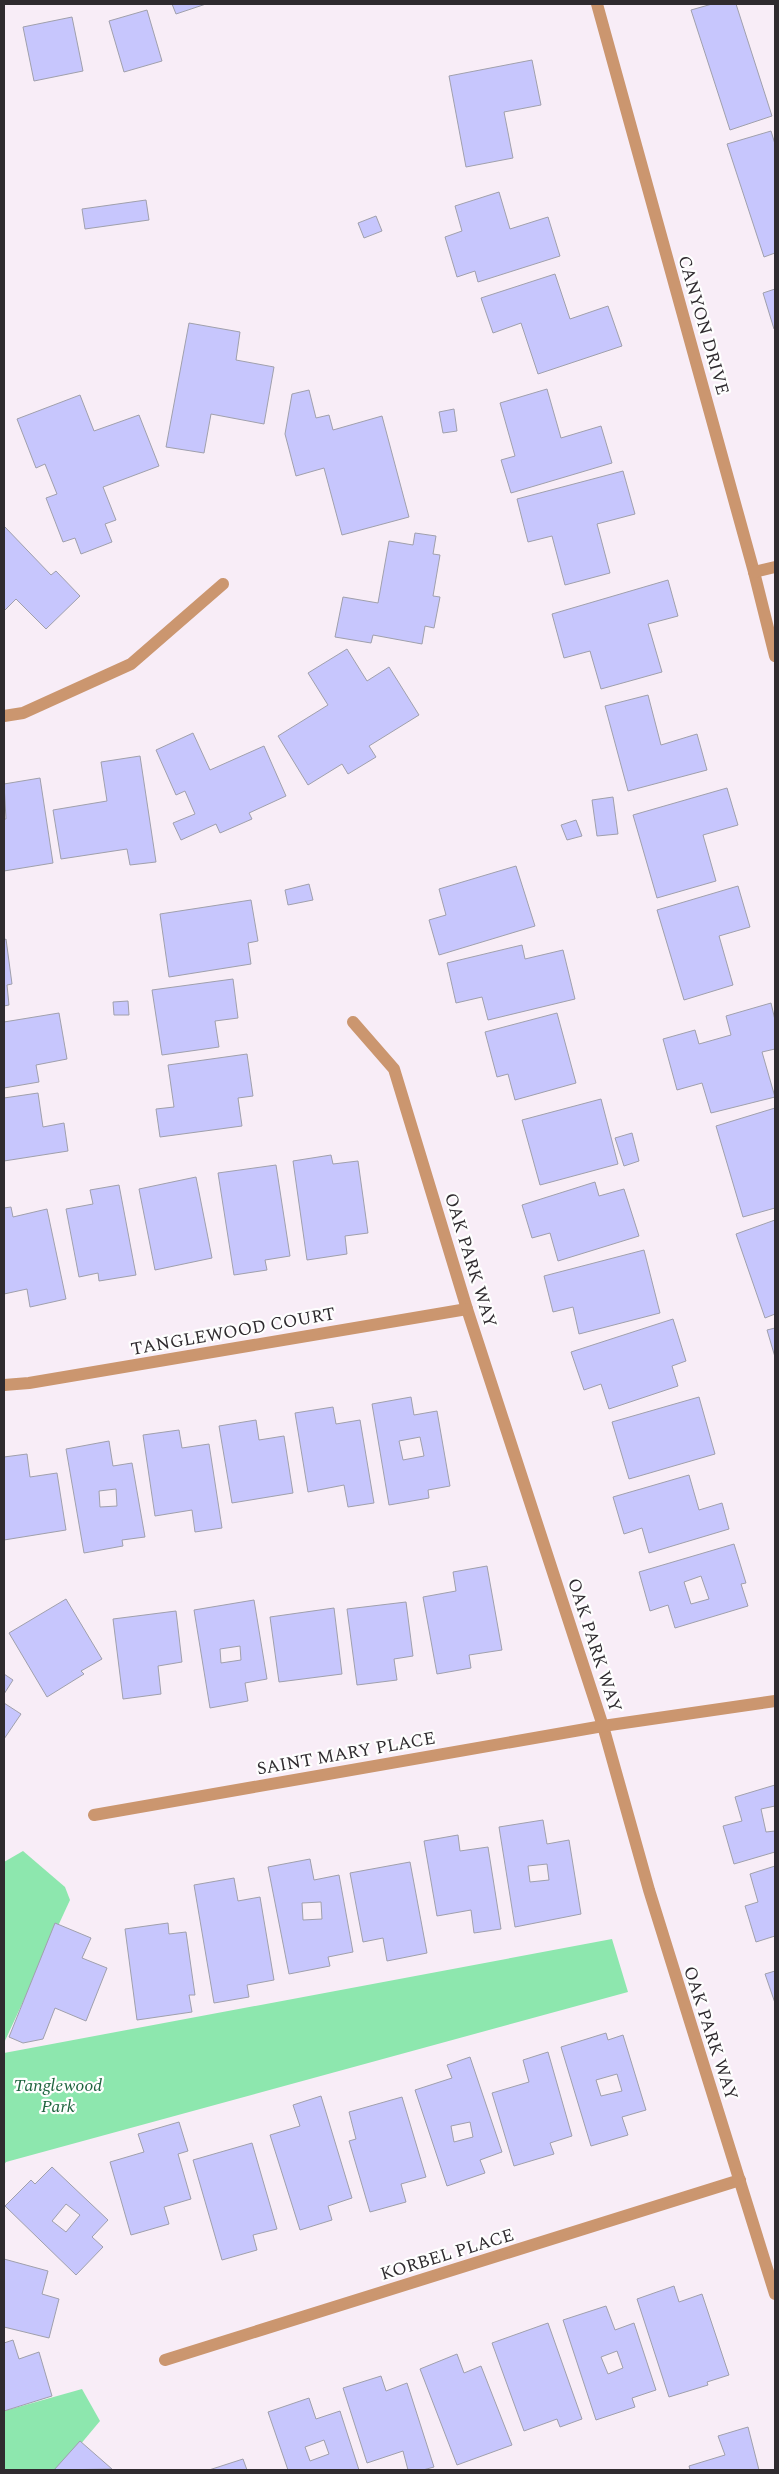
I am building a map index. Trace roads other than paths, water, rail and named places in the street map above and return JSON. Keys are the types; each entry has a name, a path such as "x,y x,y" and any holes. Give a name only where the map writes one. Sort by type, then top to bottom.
{"street":[{"name":"CANYON DRIVE","path":"597,4 754,572 775,656"},
{"path":"754,572 775,567"},
{"path":"4,716 23,713 131,664 223,584"},
{"name":"OAK PARK WAY","path":"353,1022 394,1068 467,1309 603,1726 648,1890 775,2294"},
{"name":"TANGLEWOOD COURT","path":"4,1385 29,1383 467,1309"},
{"name":"SAINT MARY PLACE","path":"94,1815 603,1726 775,1701"},
{"name":"KORBEL PLACE","path":"165,2360 740,2180"}],"park label":[{"name":"Tanglewood Park","path":"58,2095"}]}
